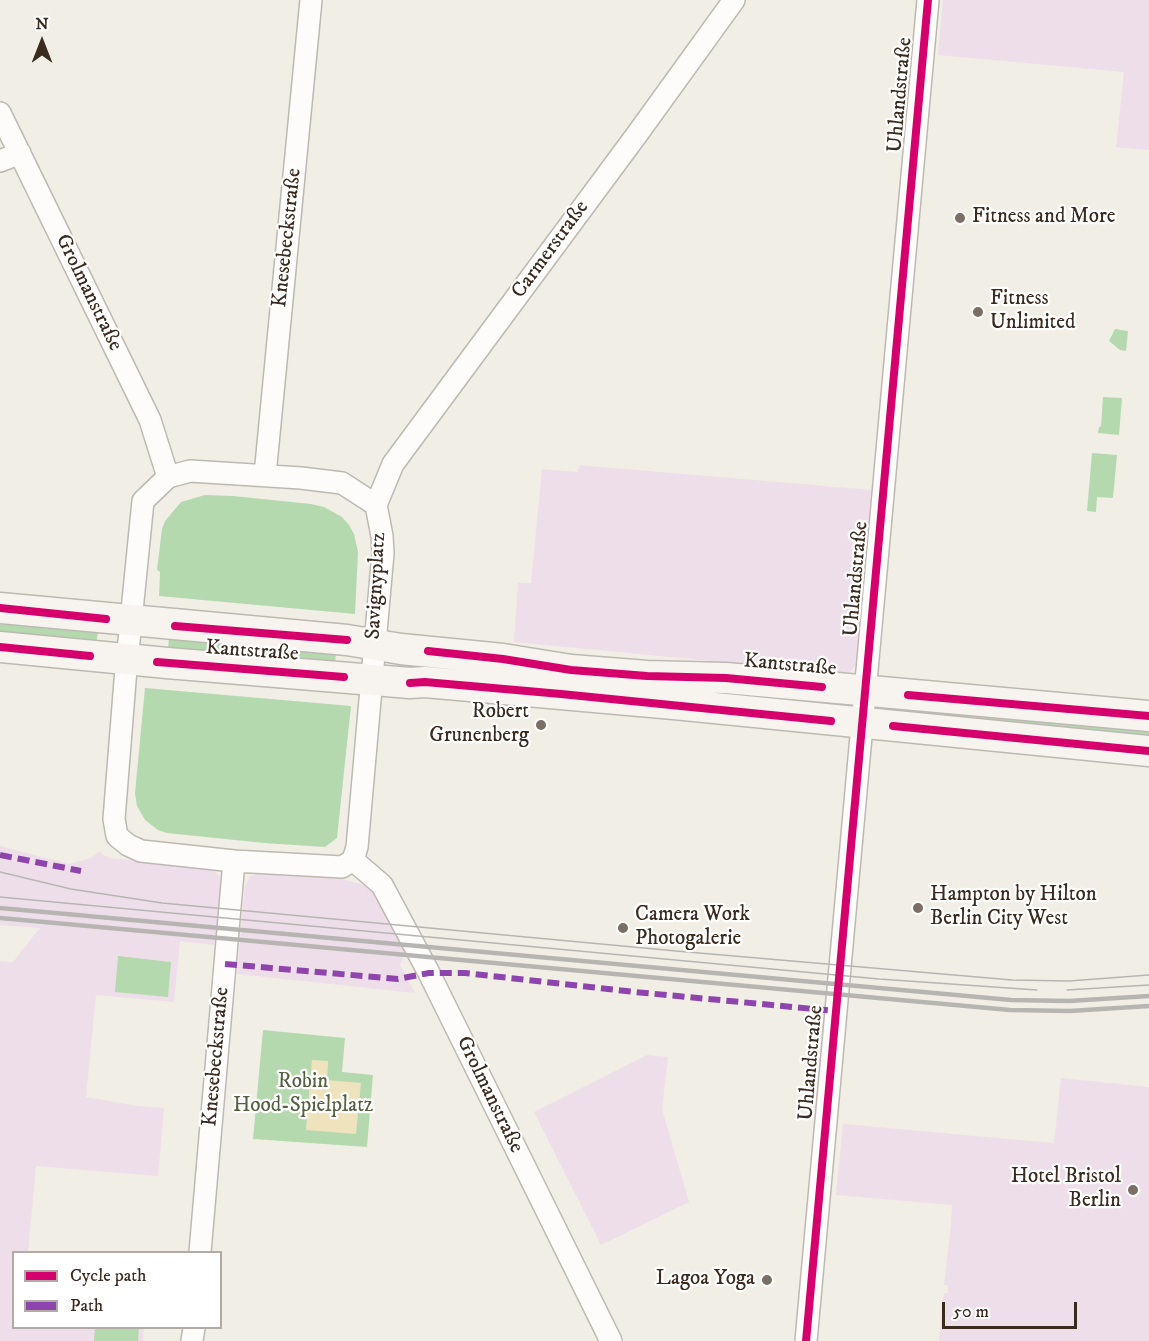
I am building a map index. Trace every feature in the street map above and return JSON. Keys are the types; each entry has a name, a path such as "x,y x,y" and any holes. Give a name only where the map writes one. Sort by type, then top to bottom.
{"main road":[{"name":"Kantstraße","path":"0,608 374,643 401,649 503,659 570,670 647,676 726,678 1149,716"},
{"name":"Kantstraße","path":"0,647 371,680 425,682 561,694 1149,752"}],"street":[{"name":"Knesebeckstraße","path":"265,475 311,0"},
{"name":"Carmerstraße","path":"376,505 393,464 638,134 734,0"},
{"name":"Uhlandstraße","path":"806,1341 928,0"},
{"name":"Grolmanstraße","path":"0,113 150,420 168,477"},
{"path":"0,161 20,153"},
{"name":"Savignyplatz","path":"168,477 190,471 265,475 342,483 376,505 382,536 382,553 357,848 353,860"},
{"path":"168,477 143,501 114,819 117,836 128,845 141,851 234,861 335,868 342,867 353,860"},
{"name":"Grolmanstraße","path":"353,860 382,885 429,973 611,1341"},
{"name":"Knesebeckstraße","path":"200,1251 234,861"}],"shaded area":[{"path":"943,0 1149,0 1149,150 1116,147 1124,72 938,55"},
{"path":"579,465 871,490 855,666 850,672 836,673 514,642 518,583 531,583 542,469 578,472"},
{"path":"0,846 69,864 91,858 99,852 109,858 206,867 213,869 221,881 215,945 180,941 174,1002 96,995 86,1097 164,1108 158,1176 36,1166 28,1251 12,1251 12,1329 144,1329 143,1341 0,1341 0,961 13,962 42,928 0,925"},
{"path":"263,872 343,879 363,885 374,892 385,908 405,953 400,965 415,993 237,974 245,886 250,876"},
{"path":"647,1055 668,1057 662,1109 689,1202 601,1245 534,1112"},
{"path":"1061,1078 1149,1087 1149,1341 939,1341 944,1293 948,1293 948,1285 944,1285 952,1205 836,1195 843,1124 1054,1143"}],"green space":[{"path":"1115,329 1128,331 1126,351 1120,350 1109,341"},
{"path":"1103,397 1122,398 1119,435 1098,433 1101,426"},
{"path":"1092,453 1117,455 1113,498 1097,497 1096,512 1087,511"},
{"path":"205,495 311,504 324,507 342,517 354,534 358,552 355,614 159,596 160,572 157,570 165,521 181,502"},
{"path":"0,624 98,633 96,643 0,633"},
{"path":"169,639 336,653 335,664 168,649"},
{"path":"145,688 351,706 337,838 325,847 264,843 167,833 158,830 145,820 137,806 135,793"},
{"path":"938,710 1149,729 1149,739 937,719"},
{"path":"118,956 171,962 168,997 115,992"},
{"name":"Robin Hood-Spielplatz","path":"263,1030 345,1038 342,1072 373,1075 367,1147 253,1139"},
{"path":"95,1329 139,1329 138,1341 94,1341"}],"sand":[{"path":"312,1060 328,1061 327,1080 361,1083 356,1134 306,1130"}],"tram line":[{"path":"0,872 71,889 162,903 676,951 1012,980 1069,981 1149,975"},
{"path":"0,897 879,979 1037,990"},
{"path":"1067,990 1149,985"}],"railway":[{"path":"0,908 1011,1000 1069,1001 1149,996"},
{"path":"0,918 1010,1010 1070,1011 1149,1006"}],"marked path":[{"path":"0,855 81,871"},
{"path":"225,964 398,979 429,973 465,973 835,1011"}],"cycle path":[{"path":"806,1341 928,0"},
{"path":"0,608 106,619"},
{"path":"175,626 347,640"},
{"path":"0,647 90,656"},
{"path":"428,651 503,659 571,670 647,676 726,678 822,687"},
{"path":"157,662 344,677"},
{"path":"410,683 425,682 561,694 831,721"},
{"path":"908,695 1149,716"},
{"path":"893,726 1149,751"}],"place":[{"name":"Fitness and More","path":"960,218"},
{"name":"Fitness Unlimited","path":"978,312"},
{"name":"Robert Grunenberg","path":"541,725"},
{"name":"Hampton by Hilton Berlin City West","path":"918,908"},
{"name":"Camera Work Photogalerie","path":"623,928"},
{"name":"Hotel Bristol Berlin","path":"1133,1190"},
{"name":"Lagoa Yoga","path":"767,1280"}]}
